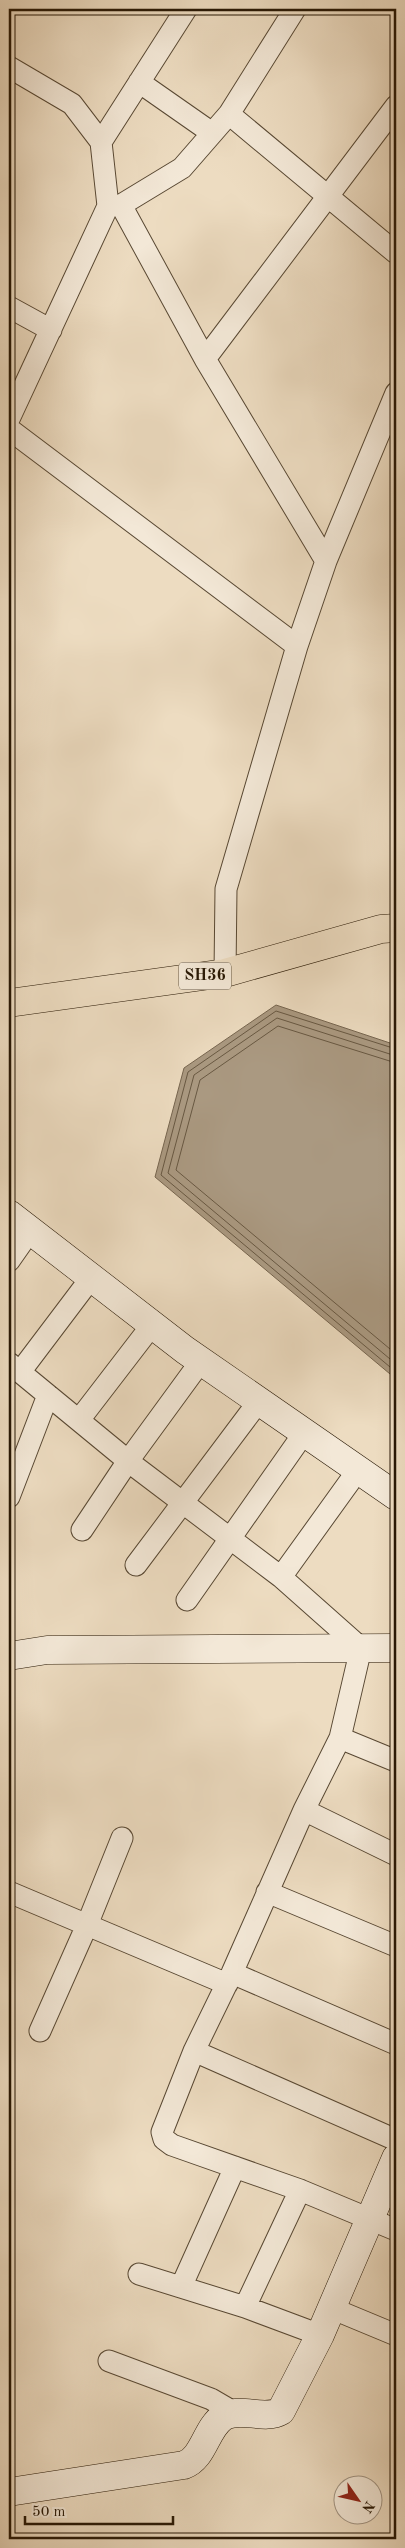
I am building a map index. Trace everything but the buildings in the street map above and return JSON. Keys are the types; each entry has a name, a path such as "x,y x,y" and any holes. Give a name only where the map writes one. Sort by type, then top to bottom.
{"main road":[{"name":"SH36","path":"9,1003 225,972 381,929 396,928"},
{"path":"9,1214 201,1361 396,1496"},
{"path":"9,1656 47,1650 396,1648"},
{"path":"9,2492 188,2464 217,2421 235,2413 272,2414 281,2411 320,2335 396,2158"}],"street":[{"path":"101,142 186,9"},
{"path":"9,419 51,330 115,205 182,168 229,114 295,9"},
{"path":"9,68 72,104 101,142 115,205 326,561"},
{"path":"139,82 212,134"},
{"path":"206,359 329,198 396,106"},
{"path":"229,114 396,254"},
{"path":"9,307 51,330"},
{"path":"225,972 226,889 297,646 326,561 396,393"},
{"path":"9,429 297,646"},
{"path":"9,1261 30,1231"},
{"path":"91,1278 14,1368 128,1461 281,1577 361,1648 340,1738 304,1810 230,1979 194,2051 162,2132 164,2139 172,2145 300,2190 396,2230"},
{"path":"79,1420 152,1325"},
{"path":"82,1530 128,1461 201,1361"},
{"path":"9,1497 48,1395"},
{"path":"136,1565 259,1401"},
{"path":"187,1600 304,1432"},
{"path":"281,1577 358,1470"},
{"path":"340,1738 396,1760"},
{"path":"304,1810 396,1855"},
{"path":"40,2031 88,1925 122,1838"},
{"path":"9,1892 88,1925 396,2044"},
{"path":"267,1892 396,1946"},
{"path":"194,2051 396,2140"},
{"path":"181,2287 235,2167"},
{"path":"245,2307 300,2190"},
{"path":"139,2274 245,2307 320,2335"},
{"path":"332,2308 396,2335"},
{"path":"109,2361 211,2399 235,2413"}],"water":[{"path":"276,1005 396,1045 396,1379 155,1177 184,1068"}]}
